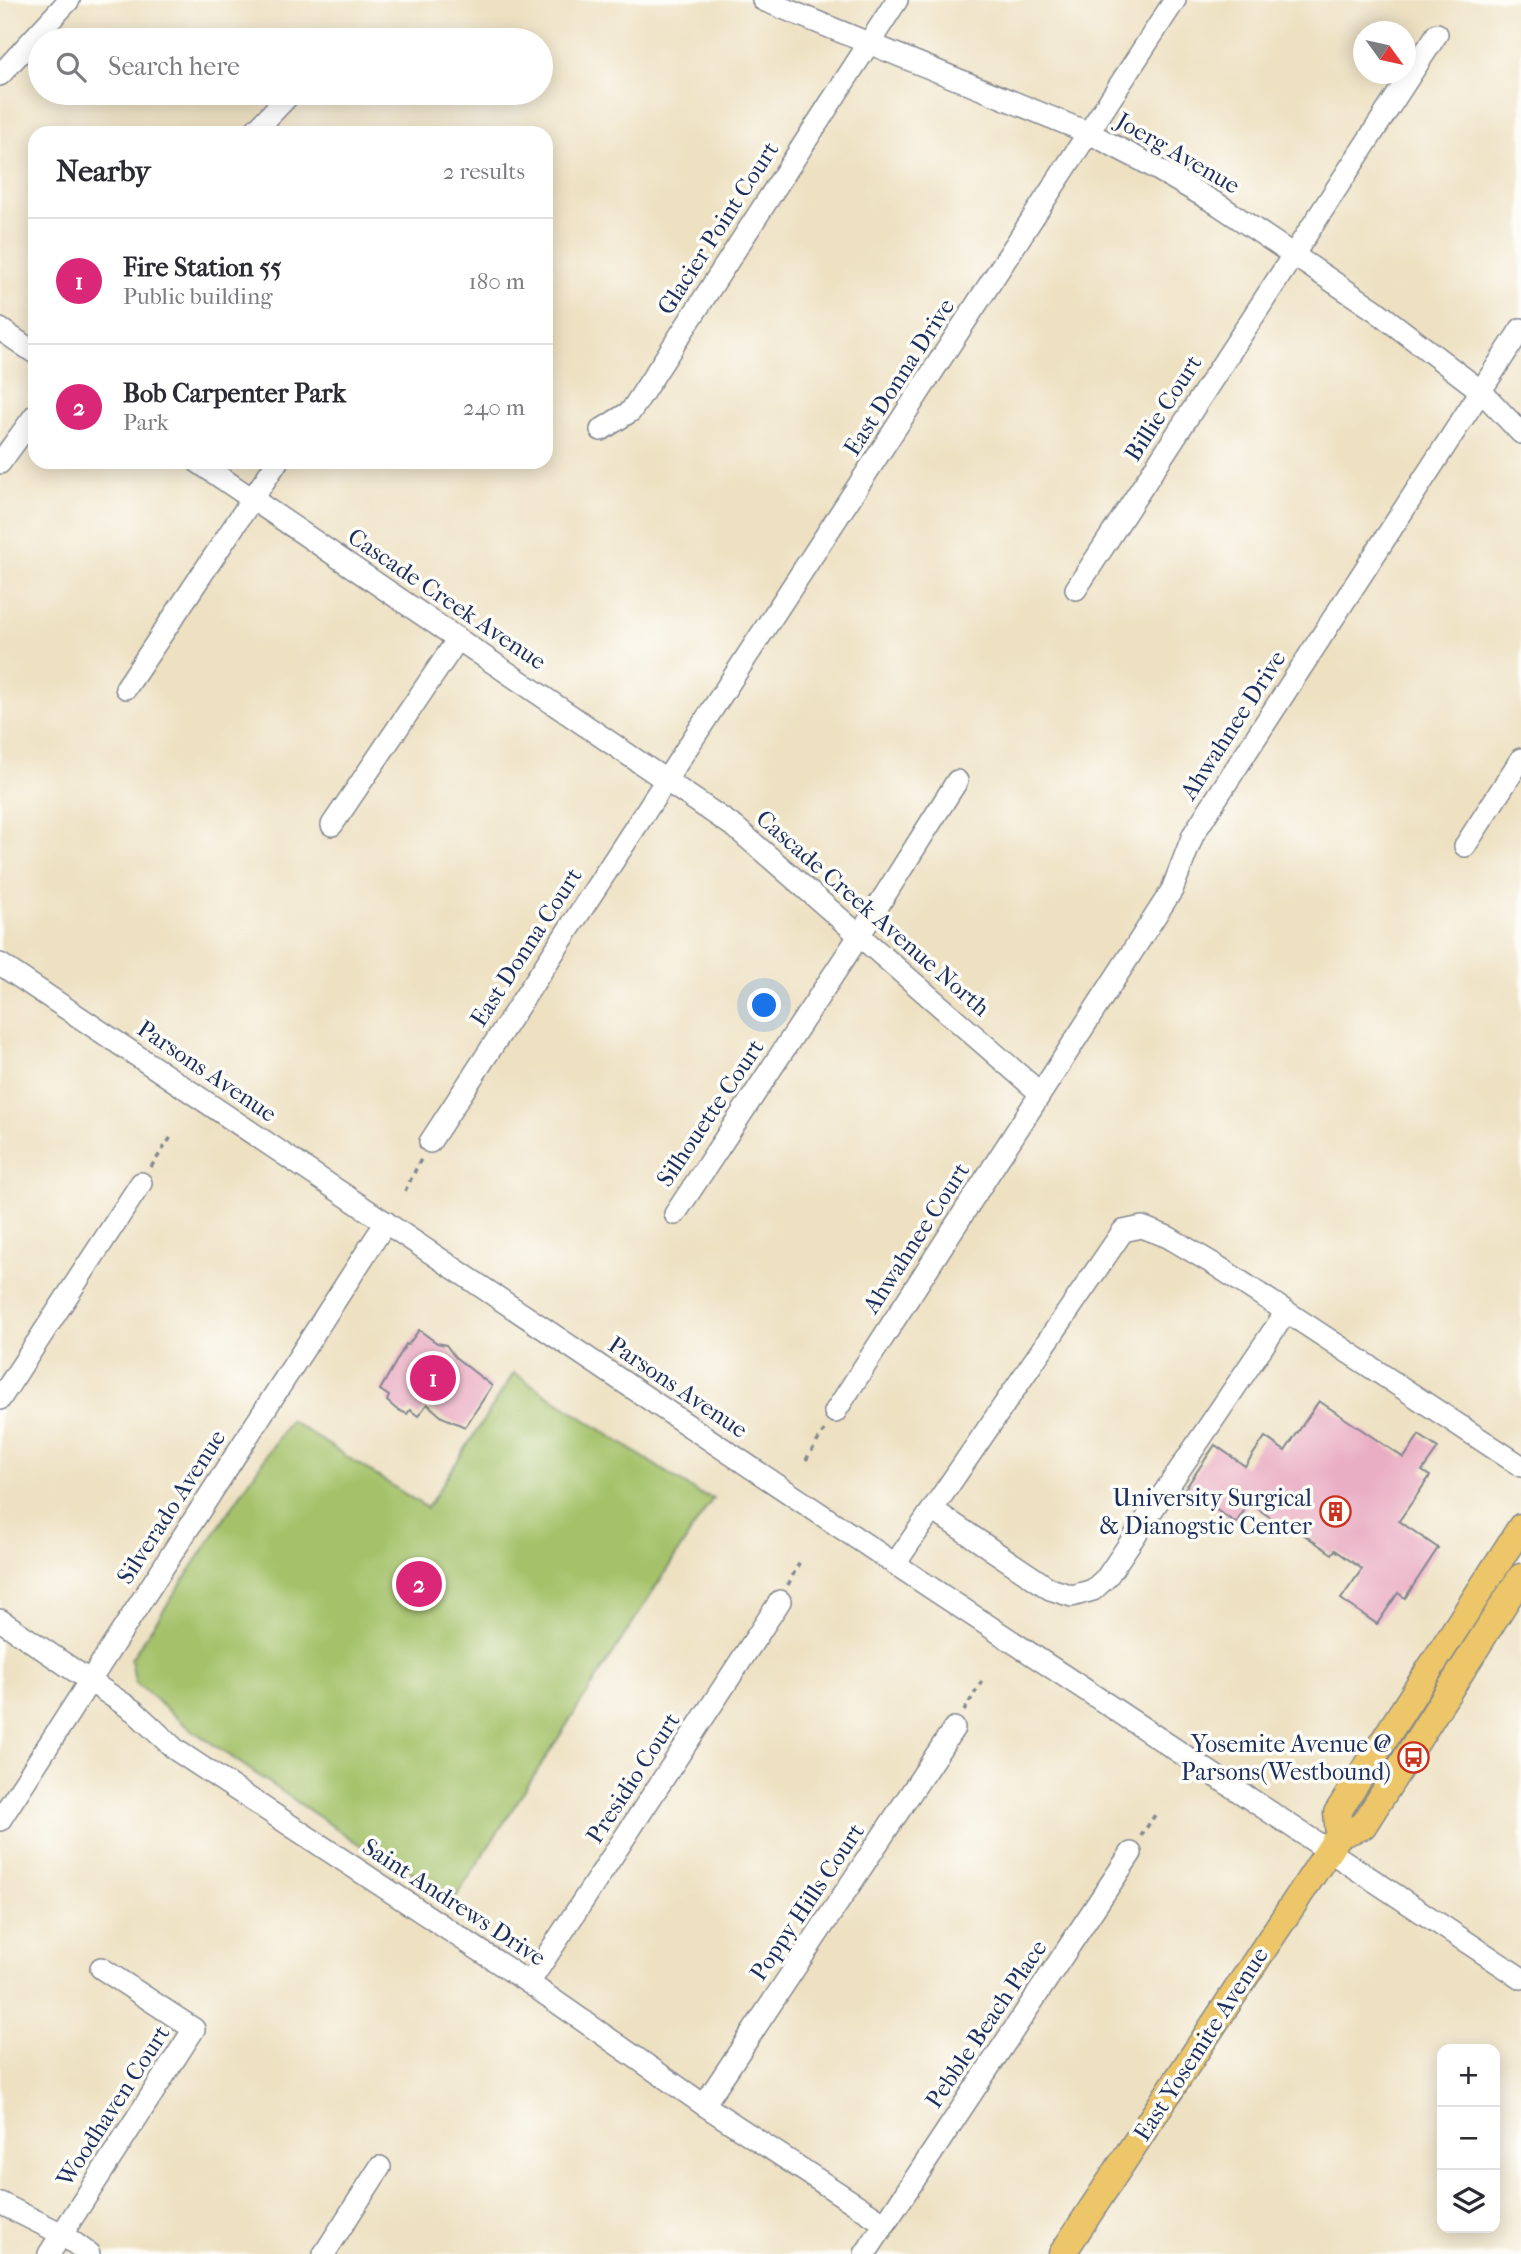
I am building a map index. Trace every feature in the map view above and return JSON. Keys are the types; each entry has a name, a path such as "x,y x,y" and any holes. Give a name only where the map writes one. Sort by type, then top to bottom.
{"main road":[{"name":"East Yosemite Avenue","path":"1334,1843 1337,1813 1521,1527"},
{"name":"East Yosemite Avenue","path":"1062,2254 1334,1843 1363,1826 1521,1577"}],"street":[{"path":"43,28 68,0"},
{"name":"Joerg Avenue","path":"763,0 1089,133 1219,205 1375,310 1481,391 1521,433"},
{"name":"Glacier Point Court","path":"601,430 631,411 897,0"},
{"name":"East Donna Drive","path":"666,781 1175,0"},
{"name":"Billie Court","path":"1076,589 1437,34"},
{"path":"0,75 28,44"},
{"path":"260,126 280,105"},
{"name":"Ahwahnee Drive","path":"1040,1093 1172,890 1193,835 1521,329"},
{"path":"0,330 28,349"},
{"path":"0,463 28,425"},
{"name":"Cascade Creek Avenue","path":"209,469 666,781"},
{"path":"126,688 272,469"},
{"path":"332,825 458,639"},
{"path":"1465,846 1521,759"},
{"name":"Cascade Creek Avenue North","path":"666,781 736,828 1040,1093"},
{"name":"East Donna Court","path":"430,1142 666,781"},
{"name":"Silhouette Court","path":"675,1214 859,936 957,781"},
{"name":"Parsons Avenue","path":"0,964 895,1564 1334,1843 1521,1978"},
{"name":"Ahwahnee Court","path":"835,1412 1040,1093"},
{"path":"0,1399 141,1183"},
{"name":"Silverado Avenue","path":"0,1820 386,1222"},
{"path":"895,1564 1123,1231 1142,1227 1168,1237 1217,1266 1521,1466"},
{"path":"933,1510 1050,1589 1072,1596 1093,1590 1107,1577 1148,1519 1286,1312"},
{"name":"Presidio Court","path":"529,1983 780,1601"},
{"name":"Saint Andrews Drive","path":"0,1620 134,1711 176,1750 529,1983 704,2105 884,2223"},
{"name":"Poppy Hills Court","path":"704,2105 954,1728"},
{"name":"Pebble Beach Place","path":"865,2254 1131,1853"},
{"name":"Woodhaven Court","path":"61,2234 194,2029 101,1968"},
{"path":"324,2254 380,2166"},
{"path":"0,2203 61,2234 89,2254"},
{"path":"49,2254 61,2234"}],"path":[{"path":"141,1183 173,1134"},
{"path":"405,1191 430,1142"},
{"path":"806,1460 835,1412"},
{"path":"780,1601 801,1559"},
{"path":"954,1728 982,1681"},
{"path":"1131,1853 1157,1812"}],"green space":[{"path":"514,1373 698,1493 713,1498 454,1900 390,1858 382,1860 185,1725 135,1682 131,1659 290,1420 427,1508"}],"building":[{"path":"419,1330 437,1343 446,1345 455,1357 492,1386 465,1427 442,1417 427,1404 418,1416 410,1410 407,1414 387,1401 389,1396 380,1390 406,1344 408,1345"},
{"name":"University Surgical & Dianogstic Center","path":"1319,1401 1404,1458 1419,1435 1438,1448 1422,1471 1430,1476 1399,1521 1438,1548 1405,1598 1398,1593 1377,1624 1341,1599 1362,1569 1335,1550 1332,1554 1294,1528 1292,1532 1249,1503 1236,1523 1185,1489 1215,1445 1245,1466 1265,1437 1285,1451"}],"place":[{"name":"Fire Station 55","path":"433,1378"},
{"name":"University Surgical & Dianogstic Center","path":"1335,1512"},
{"name":"Bob Carpenter Park","path":"419,1584"},
{"name":"Yosemite Avenue @ Parsons(Westbound)","path":"1414,1758"}]}
